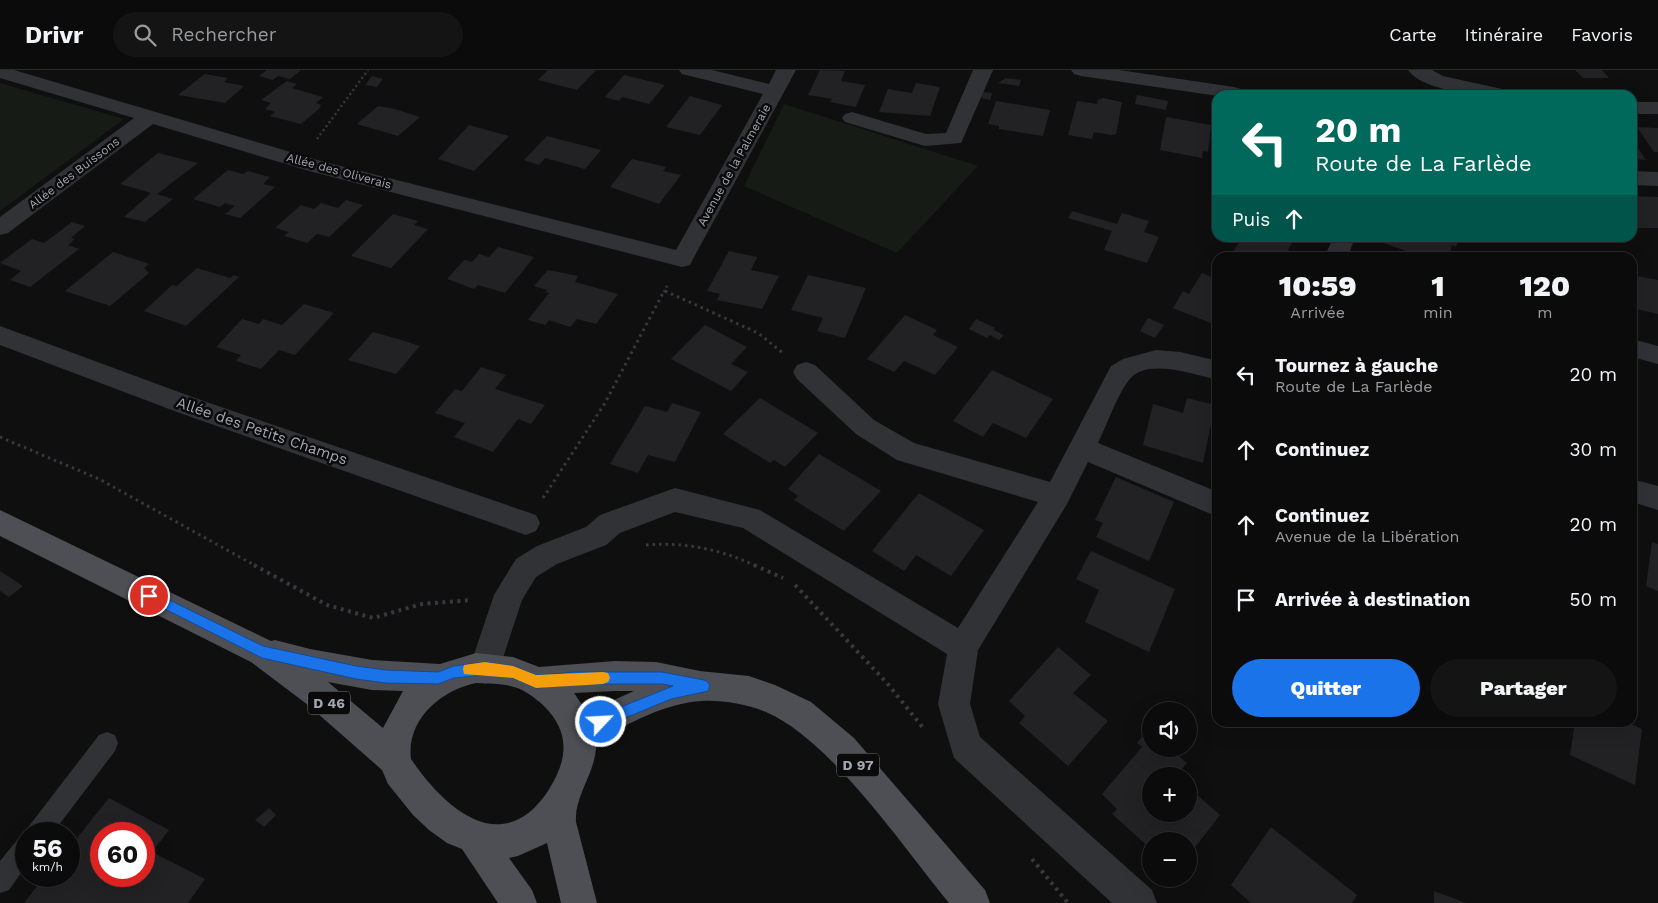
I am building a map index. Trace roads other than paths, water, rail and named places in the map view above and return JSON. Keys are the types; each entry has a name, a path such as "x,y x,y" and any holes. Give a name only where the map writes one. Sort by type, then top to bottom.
{"main road":[{"name":"D 46","path":"0,522 262,652 319,694 394,759"},
{"name":"D 46","path":"262,652 356,672 386,676 438,678"},
{"path":"485,668 513,672 536,682 563,702 574,720 579,733 580,750 577,767 570,785 558,805 545,822 530,834 508,842 489,842 475,838 449,824 423,804 394,759 395,737 401,721 424,691 438,678 454,672 485,668"},
{"name":"D 97","path":"536,682 576,678 662,678 704,686 749,690 772,698 791,708 824,732 861,768 972,903"},
{"name":"D 97","path":"579,733 650,700 692,687 704,686"},
{"path":"558,805 559,822 578,903"},
{"path":"475,838 519,903"}],"street":[{"path":"689,70 774,91"},
{"name":"Avenue de la Palmeraie","path":"682,259 786,70"},
{"path":"852,118 926,140 954,139 983,70"},
{"path":"1081,70 1212,90"},
{"path":"1226,70 1234,90"},
{"path":"1418,70 1437,80 1482,90"},
{"name":"Allée des Oliverais","path":"0,72 300,162 682,259"},
{"path":"1637,108 1658,108"},
{"name":"Allée des Buissons","path":"0,228 149,117"},
{"path":"1637,178 1658,179"},
{"name":"Allée des Petits Champs","path":"0,336 186,405 526,523"},
{"path":"1637,349 1658,355"},
{"path":"1139,903 966,747 954,704 963,647 1057,496 1120,374 1133,364 1155,358 1212,370"},
{"path":"806,372 865,427 906,452 1057,496"},
{"path":"1082,448 1212,502"},
{"path":"1637,492 1658,498"},
{"path":"485,668 509,595 526,568 548,555 596,536 610,524 675,500 750,518 963,647"}],"lane":[{"path":"46,822 107,744"},
{"path":"0,881 15,861"}]}
